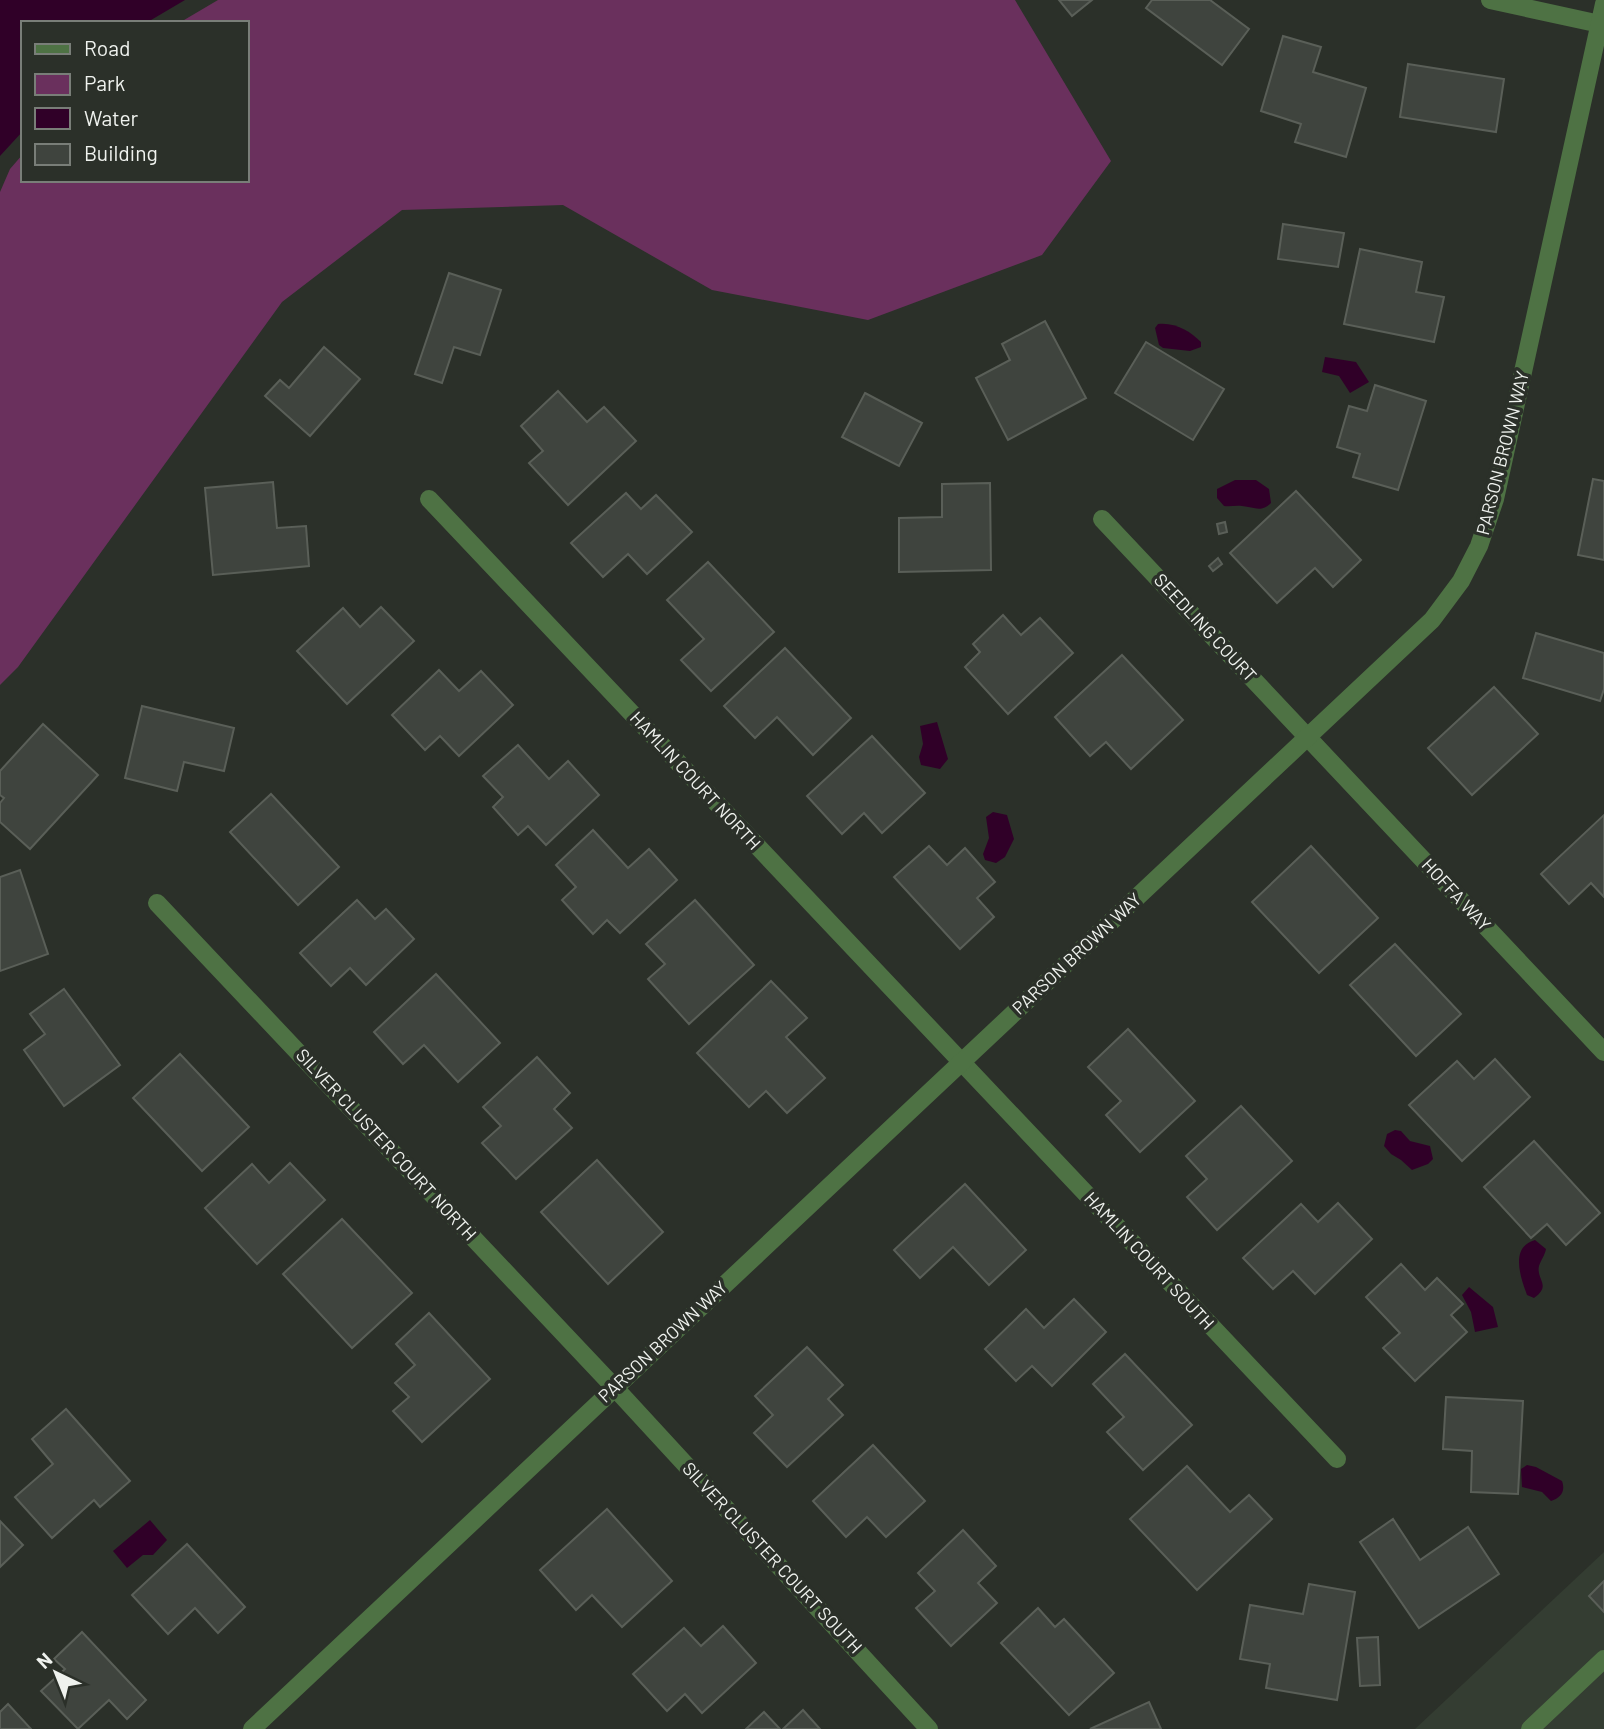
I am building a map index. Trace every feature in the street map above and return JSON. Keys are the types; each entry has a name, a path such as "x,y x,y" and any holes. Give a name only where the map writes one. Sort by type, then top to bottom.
{"street":[{"path":"1490,0 1600,24"},
{"name":"PARSON BROWN WAY","path":"252,1729 1432,620 1461,581 1479,546 1495,499 1604,4"},
{"name":"HAMLIN COURT NORTH","path":"429,499 961,1062"},
{"name":"SEEDLING COURT","path":"1102,519 1308,738"},
{"name":"HOFFA WAY","path":"1308,738 1604,1052"},
{"name":"SILVER CLUSTER COURT NORTH","path":"157,902 615,1388"},
{"name":"HAMLIN COURT SOUTH","path":"961,1062 1337,1459"},
{"name":"SILVER CLUSTER COURT SOUTH","path":"615,1388 929,1729"},
{"path":"1530,1729 1604,1659"}],"shaded area":[{"path":"1604,1552 1604,1729 1415,1729"}],"green space":[{"path":"218,0 1015,0 1111,161 1042,255 868,320 712,290 563,205 402,210 282,302 18,667 0,685 0,192 10,169 21,156 21,182 248,182 248,21 182,21"}],"water":[{"path":"0,0 185,0 149,21 21,21 21,133 0,156"},
{"path":"1158,324 1170,324 1187,331 1201,342 1201,347 1190,351 1163,348 1159,345 1155,328"},
{"path":"1325,357 1356,362 1369,382 1350,393 1339,376 1322,372"},
{"path":"1235,480 1256,480 1269,489 1271,503 1261,509 1224,506 1217,498 1217,489"},
{"path":"937,722 948,759 940,769 921,765 919,757 923,744 920,726"},
{"path":"993,812 1007,815 1014,839 1005,857 996,863 985,860 983,854 989,838 986,817"},
{"path":"1395,1130 1401,1131 1410,1141 1430,1146 1433,1159 1428,1164 1412,1170 1391,1154 1384,1146 1387,1134"},
{"path":"1535,1240 1546,1249 1539,1266 1543,1286 1534,1298 1527,1295 1519,1263 1522,1249"},
{"path":"1469,1287 1493,1307 1498,1327 1475,1332 1471,1312 1462,1295"},
{"path":"1527,1465 1562,1481 1563,1491 1559,1496 1551,1501 1542,1492 1522,1487 1521,1469"},
{"path":"150,1520 167,1540 153,1555 143,1555 127,1568 113,1551"}],"building":[{"path":"1059,0 1092,0 1072,16"},
{"path":"1152,0 1210,0 1249,29 1222,65 1146,8"},
{"path":"1283,36 1321,47 1313,72 1366,88 1346,157 1295,142 1301,124 1261,111"},
{"path":"1408,64 1504,79 1496,132 1400,117"},
{"path":"1283,224 1344,233 1338,267 1278,259"},
{"path":"1360,249 1422,262 1416,292 1444,297 1434,342 1344,324"},
{"path":"449,273 501,290 480,355 454,347 442,383 415,374"},
{"path":"1045,321 1086,398 1008,440 976,378 1010,360 1002,344"},
{"path":"1146,342 1224,389 1193,440 1115,393"},
{"path":"324,347 360,379 310,436 265,396 280,380 289,388"},
{"path":"1375,385 1426,401 1398,490 1353,477 1360,454 1337,447 1349,406 1367,411"},
{"path":"558,391 587,422 604,407 636,441 568,505 529,463 543,451 521,426"},
{"path":"865,393 922,423 899,466 842,437"},
{"path":"1593,479 1604,481 1604,560 1578,555"},
{"path":"273,482 277,528 306,526 309,566 213,575 205,488"},
{"path":"990,483 991,570 899,572 899,518 942,517 942,484"},
{"path":"1296,491 1361,560 1333,587 1315,568 1277,603 1230,553"},
{"path":"626,493 641,509 656,495 692,532 647,574 628,554 603,577 571,543"},
{"path":"1225,522 1227,532 1219,534 1217,524"},
{"path":"1218,558 1222,564 1213,571 1209,566"},
{"path":"708,562 774,632 711,691 681,660 704,639 667,600"},
{"path":"381,607 414,641 347,704 297,651 343,608 360,627"},
{"path":"1003,615 1021,635 1040,618 1073,653 1008,714 965,667 980,652 973,644"},
{"path":"1536,633 1604,653 1604,689 1600,701 1523,678"},
{"path":"785,648 851,718 813,755 777,717 755,738 724,706"},
{"path":"1122,655 1183,720 1131,769 1106,742 1090,756 1055,717"},
{"path":"439,670 459,691 481,671 513,705 459,756 440,736 425,750 392,715"},
{"path":"1494,687 1538,734 1472,795 1428,748"},
{"path":"142,706 234,728 224,771 184,762 177,791 125,778"},
{"path":"43,724 98,775 30,849 0,822 0,803 4,798 0,795 0,771"},
{"path":"872,736 925,793 882,833 864,813 842,834 807,796"},
{"path":"518,745 549,779 568,761 599,795 546,845 528,826 518,835 493,807 503,797 483,776"},
{"path":"271,794 339,867 298,905 230,832"},
{"path":"1604,815 1604,897 1591,883 1569,904 1541,874"},
{"path":"593,830 628,868 649,849 677,880 620,933 607,920 593,934 562,900 576,887 556,865"},
{"path":"929,846 947,865 965,848 995,882 977,898 994,917 960,949 894,877"},
{"path":"1311,846 1378,918 1319,973 1252,902"},
{"path":"20,870 48,954 0,971 0,877"},
{"path":"357,900 375,919 386,909 414,939 366,985 350,968 331,986 300,953"},
{"path":"695,900 754,965 689,1024 648,979 665,964 646,944"},
{"path":"1395,944 1461,1014 1416,1056 1350,985"},
{"path":"436,974 500,1043 458,1082 424,1045 403,1064 374,1032"},
{"path":"771,981 807,1018 786,1037 825,1078 787,1113 766,1091 749,1107 697,1053"},
{"path":"64,989 120,1065 64,1106 24,1050 45,1034 30,1014"},
{"path":"1128,1029 1195,1101 1140,1152 1106,1115 1121,1101 1088,1067"},
{"path":"180,1054 249,1127 202,1171 133,1098"},
{"path":"537,1057 570,1093 554,1109 572,1128 516,1179 482,1143 501,1126 483,1107"},
{"path":"1495,1059 1530,1097 1462,1161 1409,1105 1457,1061 1474,1079"},
{"path":"1241,1106 1292,1161 1217,1230 1187,1197 1207,1179 1186,1156"},
{"path":"1534,1141 1600,1213 1566,1245 1547,1224 1531,1238 1484,1187"},
{"path":"597,1160 663,1232 608,1284 541,1212"},
{"path":"290,1163 325,1200 257,1264 205,1208 252,1164 269,1183"},
{"path":"965,1184 1026,1250 989,1285 953,1247 920,1278 894,1250"},
{"path":"1338,1203 1372,1239 1315,1294 1293,1271 1273,1289 1243,1258 1301,1204 1318,1222"},
{"path":"342,1219 412,1293 352,1348 283,1274"},
{"path":"1401,1264 1425,1290 1437,1278 1463,1304 1451,1315 1467,1332 1415,1381 1383,1348 1400,1333 1366,1297"},
{"path":"1074,1299 1106,1332 1052,1386 1032,1366 1016,1381 985,1349 1026,1309 1044,1328"},
{"path":"429,1313 490,1379 422,1442 393,1411 409,1397 395,1383 415,1365 396,1344"},
{"path":"807,1347 843,1385 828,1399 843,1415 787,1467 754,1433 773,1415 755,1396"},
{"path":"1125,1354 1192,1425 1143,1470 1107,1432 1124,1417 1093,1384"},
{"path":"1446,1397 1523,1401 1518,1494 1471,1492 1472,1451 1443,1449"},
{"path":"66,1409 130,1481 100,1507 94,1500 52,1538 15,1497 53,1464 32,1439"},
{"path":"873,1445 925,1501 886,1537 867,1517 846,1537 813,1501"},
{"path":"1187,1466 1230,1512 1249,1495 1272,1519 1197,1590 1130,1519"},
{"path":"607,1509 672,1581 622,1627 592,1595 576,1610 540,1570"},
{"path":"1393,1519 1420,1560 1468,1527 1499,1574 1419,1628 1360,1542"},
{"path":"0,1521 23,1545 0,1567"},
{"path":"963,1530 996,1566 978,1583 997,1603 951,1646 916,1608 935,1591 918,1573"},
{"path":"187,1544 245,1607 218,1633 195,1608 168,1634 132,1595"},
{"path":"1604,1581 1604,1612 1589,1596"},
{"path":"1309,1584 1355,1592 1337,1700 1266,1688 1270,1664 1240,1659 1250,1605 1303,1614"},
{"path":"1038,1608 1055,1627 1064,1619 1114,1673 1069,1715 1001,1643"},
{"path":"723,1626 756,1663 702,1713 685,1694 667,1711 633,1674 684,1628 701,1646"},
{"path":"82,1632 146,1700 127,1719 109,1700 78,1729 41,1691 65,1669 54,1659"},
{"path":"1378,1637 1380,1685 1360,1686 1357,1638"},
{"path":"1149,1702 1161,1729 1090,1729"},
{"path":"8,1704 31,1729 0,1729 0,1712"},
{"path":"803,1710 820,1729 783,1729"},
{"path":"764,1712 780,1729 746,1729"}]}
